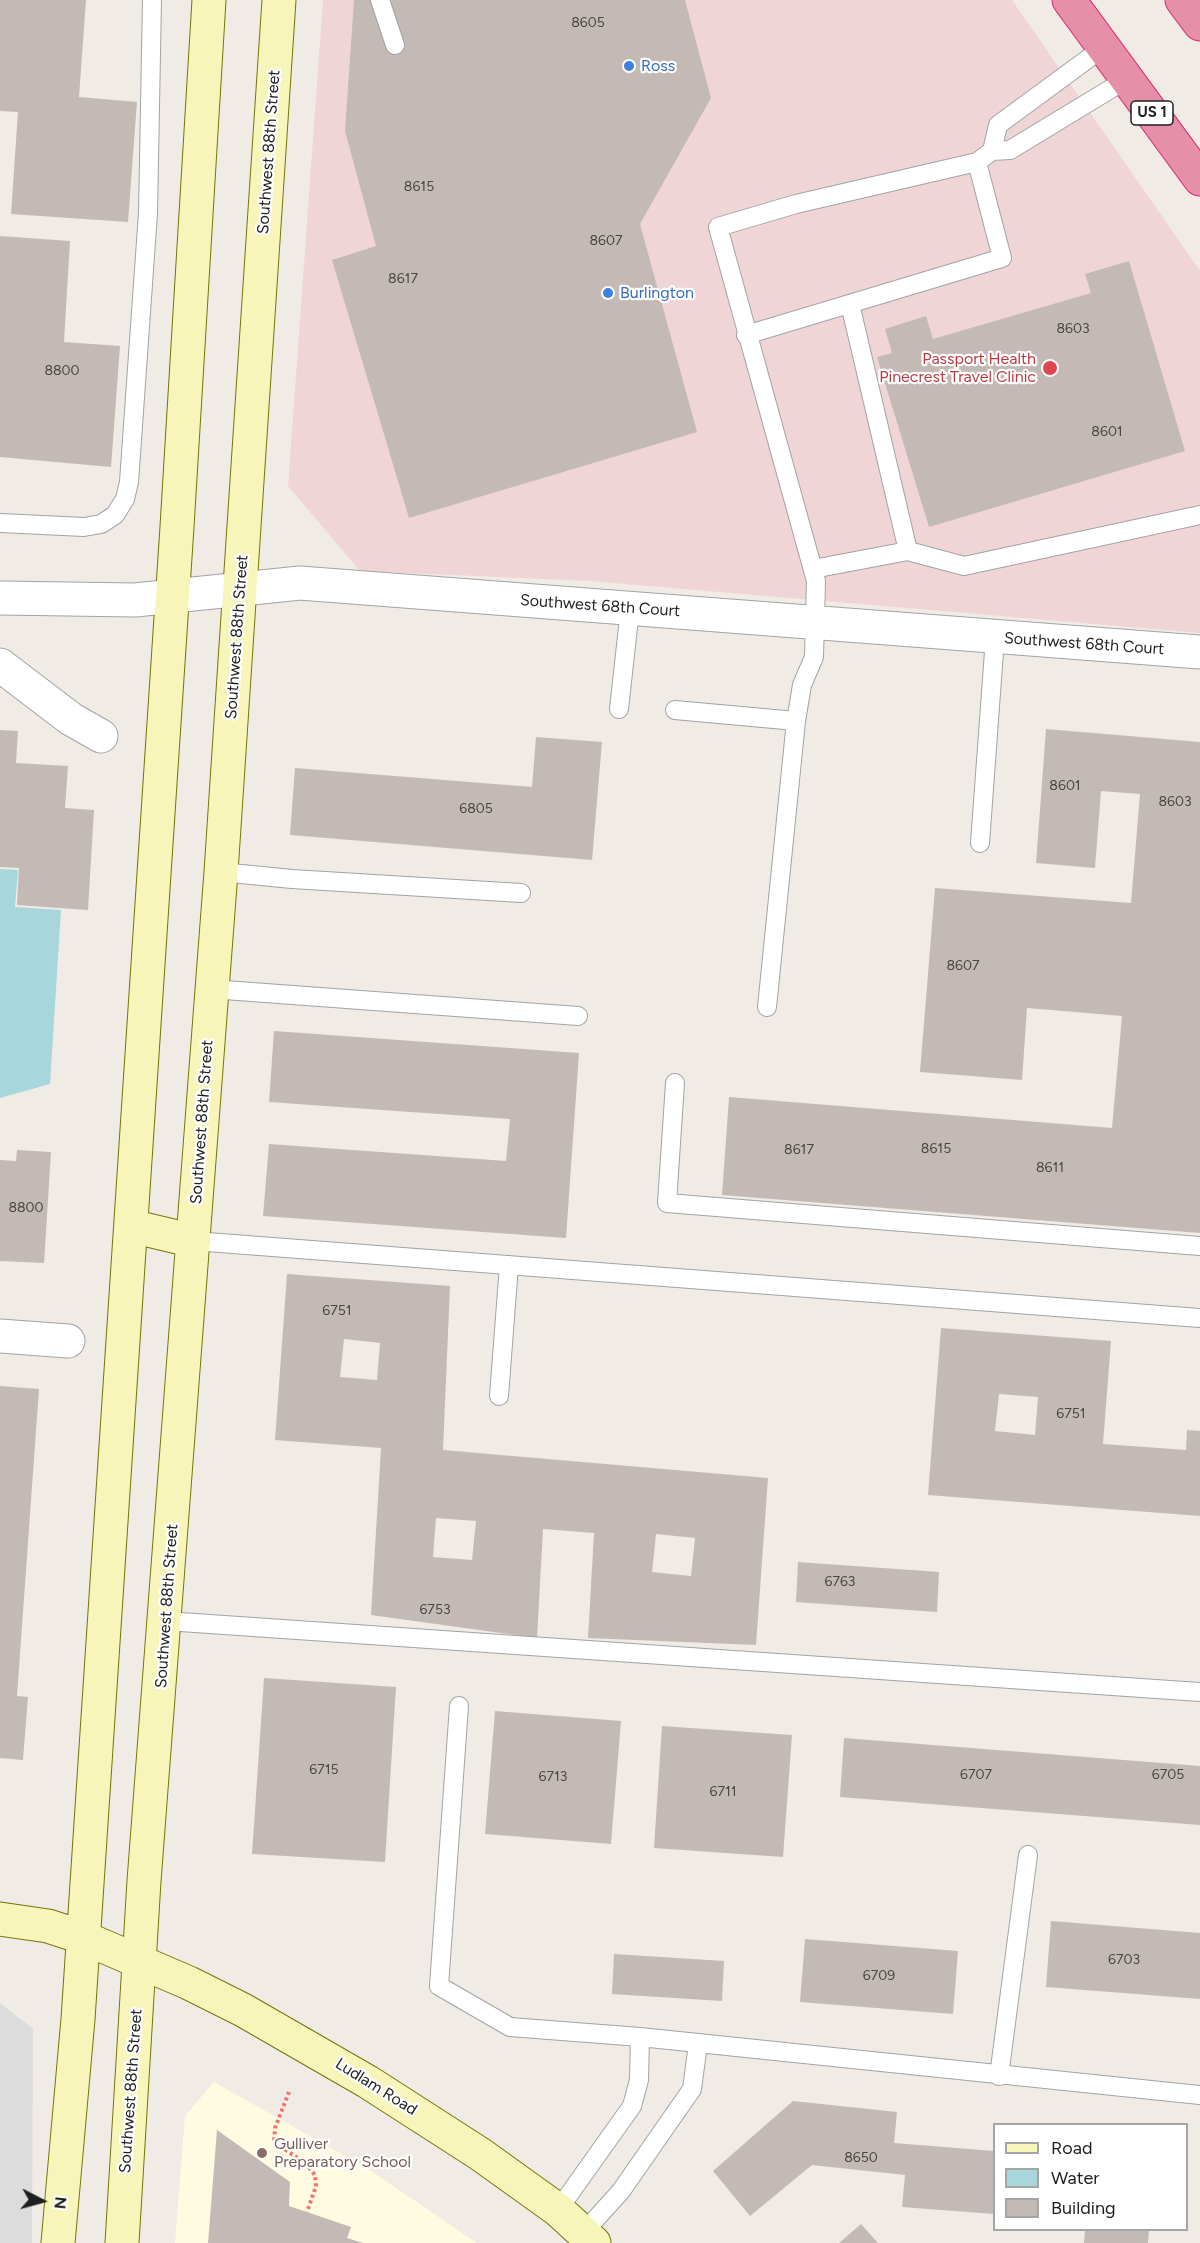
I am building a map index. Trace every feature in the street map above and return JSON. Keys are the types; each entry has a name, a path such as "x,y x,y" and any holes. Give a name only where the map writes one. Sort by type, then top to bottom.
{"highway":[{"name":"US 1","path":"1069,0 1200,178"},
{"path":"1182,0 1200,24"}],"street":[{"path":"58,2243 78,2019 209,0"},
{"name":"Southwest 88th Street","path":"122,2243 139,1961 221,872 279,0"},
{"name":"Southwest 68th Court","path":"0,598 135,600 300,583 1200,652"},
{"path":"0,664 71,719 101,736"},
{"path":"130,1226 194,1241"},
{"path":"0,1336 68,1341"},
{"name":"Ludlam Road","path":"0,1919 48,1926 82,1937 243,2010 330,2059 480,2154 558,2210 589,2238"}],"lane":[{"path":"0,523 84,527 101,524 115,515 124,499 129,482 148,213 152,0"},
{"path":"380,0 395,45"},
{"path":"992,151 998,124 1104,47"},
{"path":"767,1007 796,721 802,685 814,657 816,581 746,335 718,227 796,204 977,162 992,151 1010,150 1128,79"},
{"path":"746,335 1002,258 977,162"},
{"path":"850,304 908,551"},
{"path":"813,569 908,551 964,566 1200,515"},
{"path":"619,709 630,609"},
{"path":"980,843 994,638"},
{"path":"675,710 796,721"},
{"path":"221,872 308,880 521,893"},
{"path":"211,989 578,1016"},
{"path":"675,1083 667,1203 1200,1246"},
{"path":"194,1241 1200,1318"},
{"path":"499,1396 509,1265"},
{"path":"166,1620 1200,1692"},
{"path":"459,1706 439,1986 510,2027 640,2037 999,2076 1200,2095"},
{"path":"999,2076 1028,1855"},
{"path":"558,2210 632,2106 639,2080 640,2037"},
{"path":"589,2238 692,2089 698,2044"}],"path":[{"path":"289,2092 275,2128 274,2142 305,2163 315,2175 316,2186 307,2212"}],"shaded area":[{"path":"323,0 1012,0 1200,271 1200,633 590,581 360,571 288,486"},
{"path":"0,2003 33,2029 32,2243 0,2243"},
{"name":"Gulliver Preparatory School","path":"214,2082 368,2169 477,2243 175,2243 185,2116"}],"water":[{"path":"0,869 18,870 15,907 61,910 50,1084 0,1098"}],"building":[{"path":"0,0 86,0 79,97 137,102 128,222 11,214 18,112 0,111"},
{"path":"354,0 685,0 711,98 640,224 697,432 409,518 332,260 376,246 345,131"},
{"path":"0,236 70,241 64,342 120,346 111,467 0,457"},
{"path":"1129,261 1185,451 929,527 877,357 892,353 885,329 926,316 933,339 1091,293 1085,274"},
{"path":"1046,729 1200,742 1200,1233 722,1195 729,1097 1112,1128 1122,1016 1027,1008 1022,1080 920,1072 935,888 1131,903 1140,794 1101,791 1095,868 1036,863"},
{"path":"0,730 18,731 16,763 68,766 65,808 94,810 88,910 17,905 19,868 0,867"},
{"path":"536,737 602,742 592,860 290,835 295,768 532,787"},
{"path":"274,1031 579,1053 566,1238 263,1216 269,1144 506,1161 510,1119 269,1102"},
{"path":"17,1150 51,1152 44,1263 0,1261 0,1160 16,1161"},
{"path":"287,1274 450,1286 443,1450 768,1478 756,1645 588,1638 594,1533 543,1529 537,1638 371,1615 381,1448 275,1440","holes":["344,1339 380,1343 377,1380 340,1377","436,1518 476,1521 472,1560 433,1557","656,1534 695,1538 691,1576 652,1572"]},
{"path":"941,1328 1111,1341 1103,1444 1186,1450 1187,1430 1200,1431 1200,1516 928,1495","holes":["999,1394 1038,1397 1035,1435 995,1431"]},
{"path":"0,1386 39,1389 17,1696 28,1697 23,1760 0,1758"},
{"path":"798,1562 939,1572 937,1612 796,1602"},
{"path":"264,1678 396,1687 385,1862 252,1854"},
{"path":"495,1711 621,1721 611,1844 485,1834"},
{"path":"662,1726 792,1735 783,1857 654,1848"},
{"path":"844,1738 1200,1766 1200,1825 840,1797"},
{"path":"1051,1921 1200,1933 1200,1999 1046,1987"},
{"path":"805,1939 958,1951 953,2014 800,2002"},
{"path":"614,1954 724,1961 722,2001 612,1994"},
{"path":"793,2101 897,2112 894,2143 993,2151 993,2214 902,2207 905,2175 812,2165 750,2216 713,2171"},
{"path":"217,2130 290,2182 289,2206 351,2227 347,2238 363,2243 208,2243"},
{"path":"861,2224 878,2243 839,2243"},
{"path":"1085,2231 1149,2231 1148,2243 1084,2243"}],"place":[{"name":"Ross","path":"629,66"},
{"name":"Burlington","path":"608,293"},
{"name":"Passport Health Pinecrest Travel Clinic","path":"1050,368"},
{"name":"Gulliver Preparatory School","path":"262,2153"}]}
